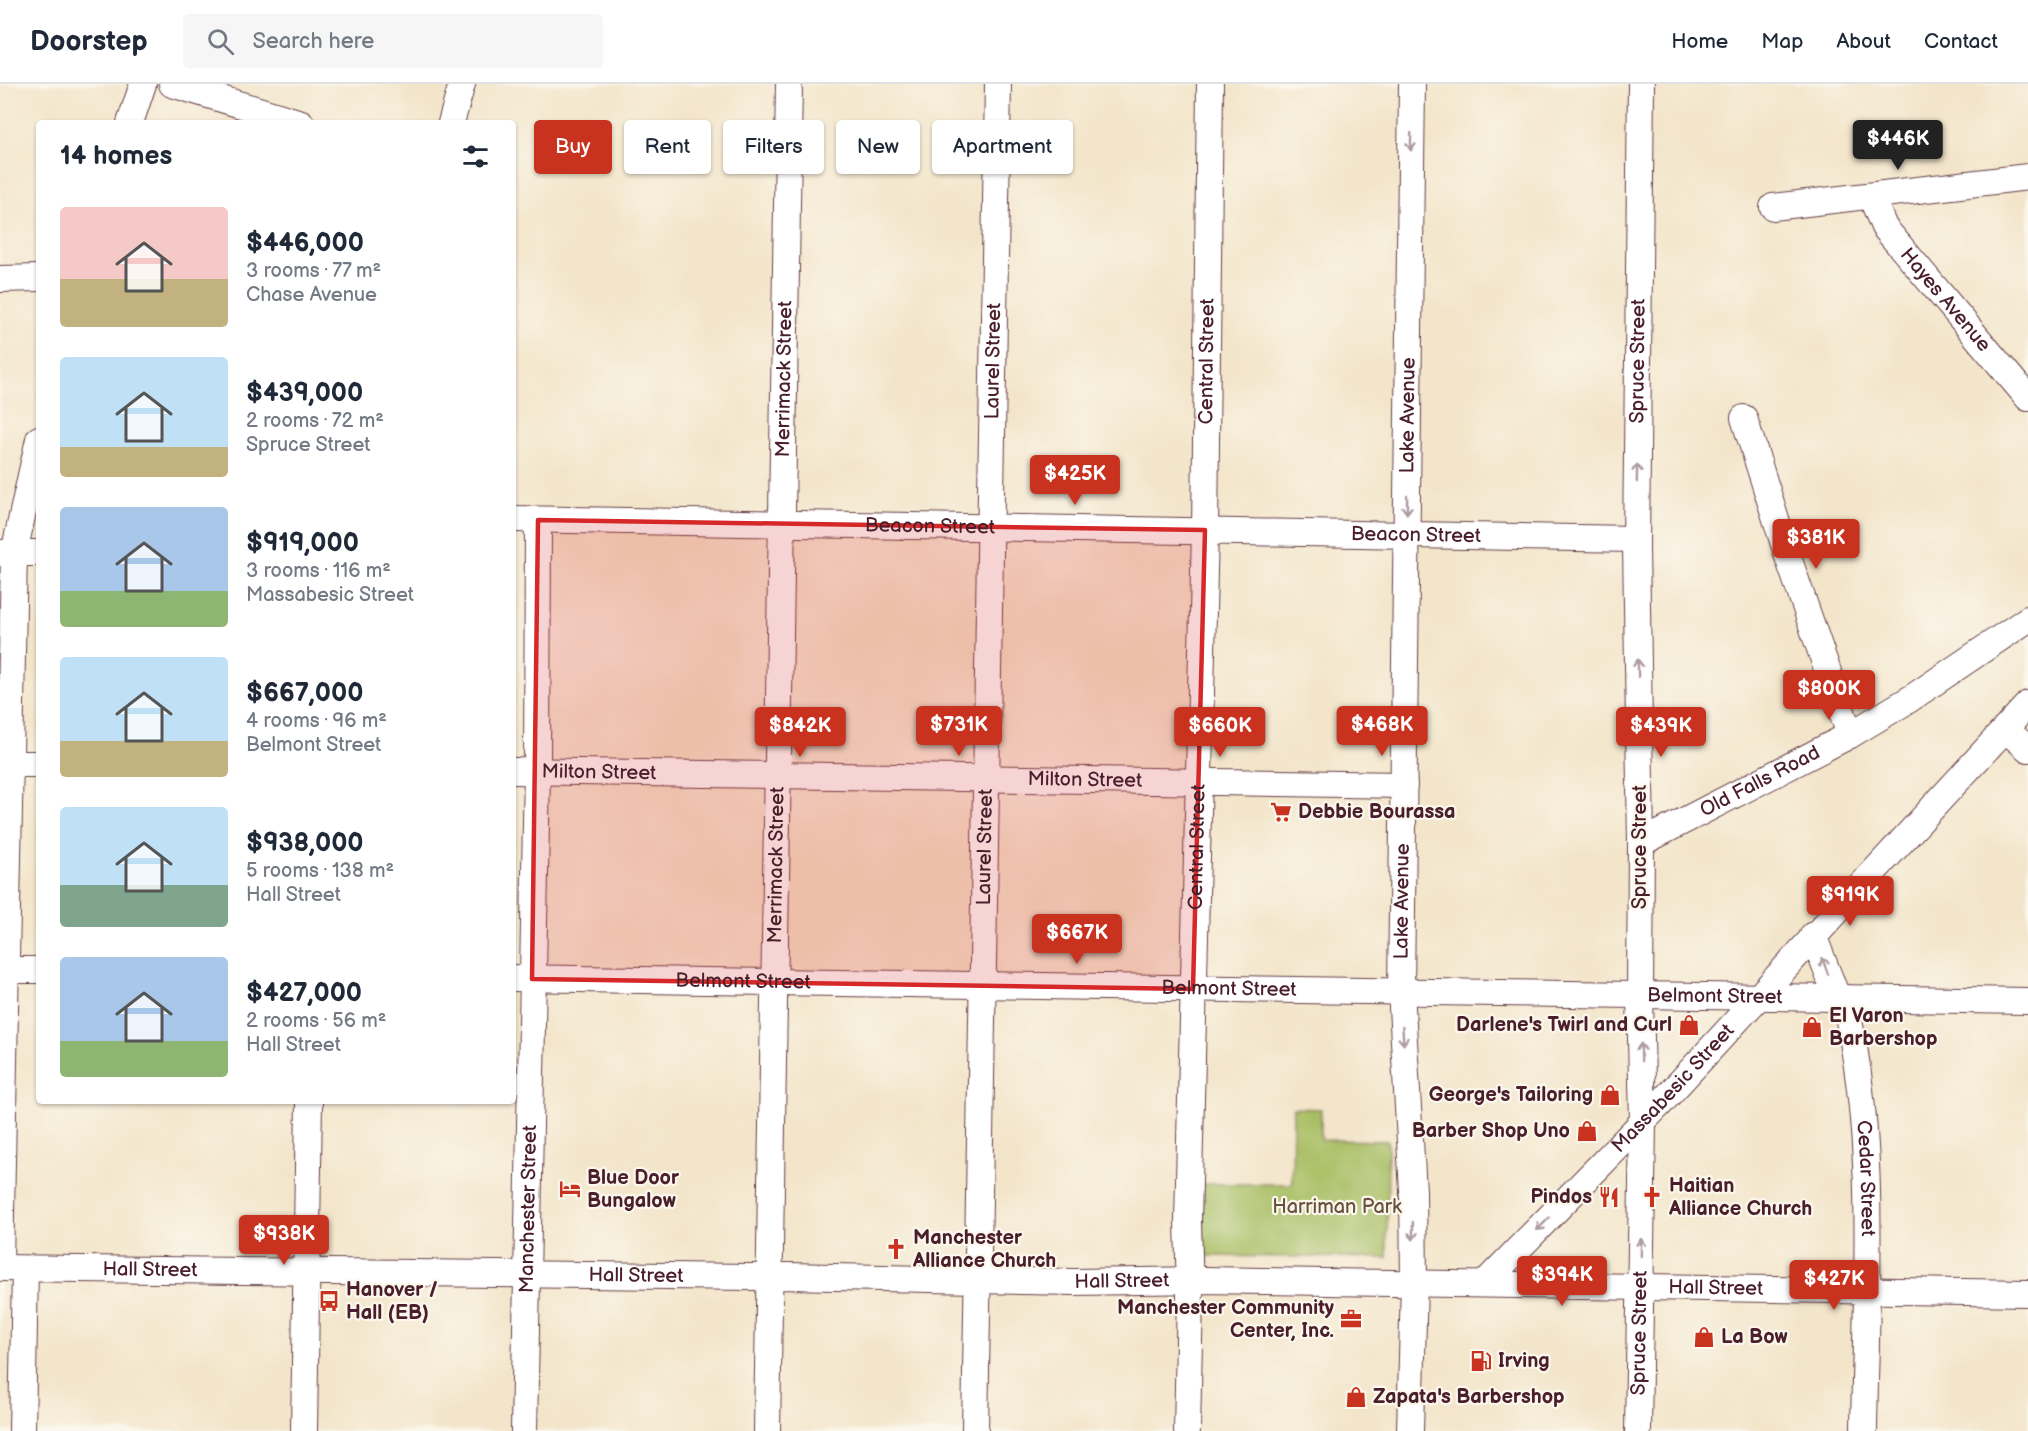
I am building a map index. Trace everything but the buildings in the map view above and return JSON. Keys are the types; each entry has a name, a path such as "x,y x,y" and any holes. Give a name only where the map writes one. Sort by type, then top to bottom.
{"street":[{"path":"131,120 143,84"},
{"path":"172,84 291,120"},
{"path":"452,120 462,84"},
{"name":"Merrimack Street","path":"766,1431 789,84"},
{"name":"Laurel Street","path":"975,1431 998,84"},
{"name":"Central Street","path":"1187,1431 1192,989 1205,530 1210,84"},
{"name":"Lake Avenue","path":"1410,1431 1414,1283 1413,1191 1401,991 1412,84"},
{"name":"Spruce Street","path":"1638,1431 1643,1122 1636,539 1641,84"},
{"path":"1773,207 2028,177"},
{"name":"Hayes Avenue","path":"1871,196 1884,227 2028,398"},
{"path":"0,279 36,278"},
{"path":"1744,418 1788,557 1850,735"},
{"path":"22,1431 8,1267 3,970 18,553 36,455"},
{"name":"Beacon Street","path":"516,519 1636,539"},
{"name":"Manchester Street","path":"524,1431 527,1274 523,979 525,771 538,520"},
{"name":"Old Falls Road","path":"1641,843 1850,735 1919,693 2028,619"},
{"name":"Massabesic Street","path":"1484,1284 1643,1122 2028,704"},
{"path":"2005,729 2028,749"},
{"path":"10,764 36,764"},
{"name":"Milton Street","path":"525,771 1404,785"},
{"path":"1814,935 1840,998"},
{"path":"3,970 36,970"},
{"name":"Belmont Street","path":"523,979 2028,1001"},
{"name":"Cedar Street","path":"1840,998 1854,1049 1865,1137 1867,1175 1864,1431"},
{"path":"304,1431 309,1104"},
{"name":"Hall Street","path":"8,1267 306,1273 1074,1282 1189,1280 2028,1293"}],"highlighted area":[{"path":"538,520 1205,530 1193,989 532,979"}],"green space":[{"name":"Harriman Park","path":"1293,1108 1321,1109 1321,1140 1388,1141 1387,1258 1203,1256 1203,1184 1292,1184"}],"place":[{"name":"Debbie Bourassa","path":"1281,812"},
{"name":"Darlene's Twirl and Curl","path":"1689,1025"},
{"name":"El Varon Barbershop","path":"1812,1027"},
{"name":"George's Tailoring","path":"1610,1095"},
{"name":"Barber Shop Uno","path":"1587,1131"},
{"name":"Blue Door Bungalow","path":"570,1189"},
{"name":"Pindos","path":"1609,1197"},
{"name":"Haitian Alliance Church","path":"1652,1197"},
{"name":"Manchester Alliance Church","path":"896,1249"},
{"name":"Hanover / Hall (EB)","path":"329,1301"},
{"name":"Manchester Community Center, Inc.","path":"1351,1319"},
{"name":"La Bow","path":"1704,1337"},
{"name":"Irving","path":"1481,1361"},
{"name":"Zapata's Barbershop","path":"1356,1397"}]}
